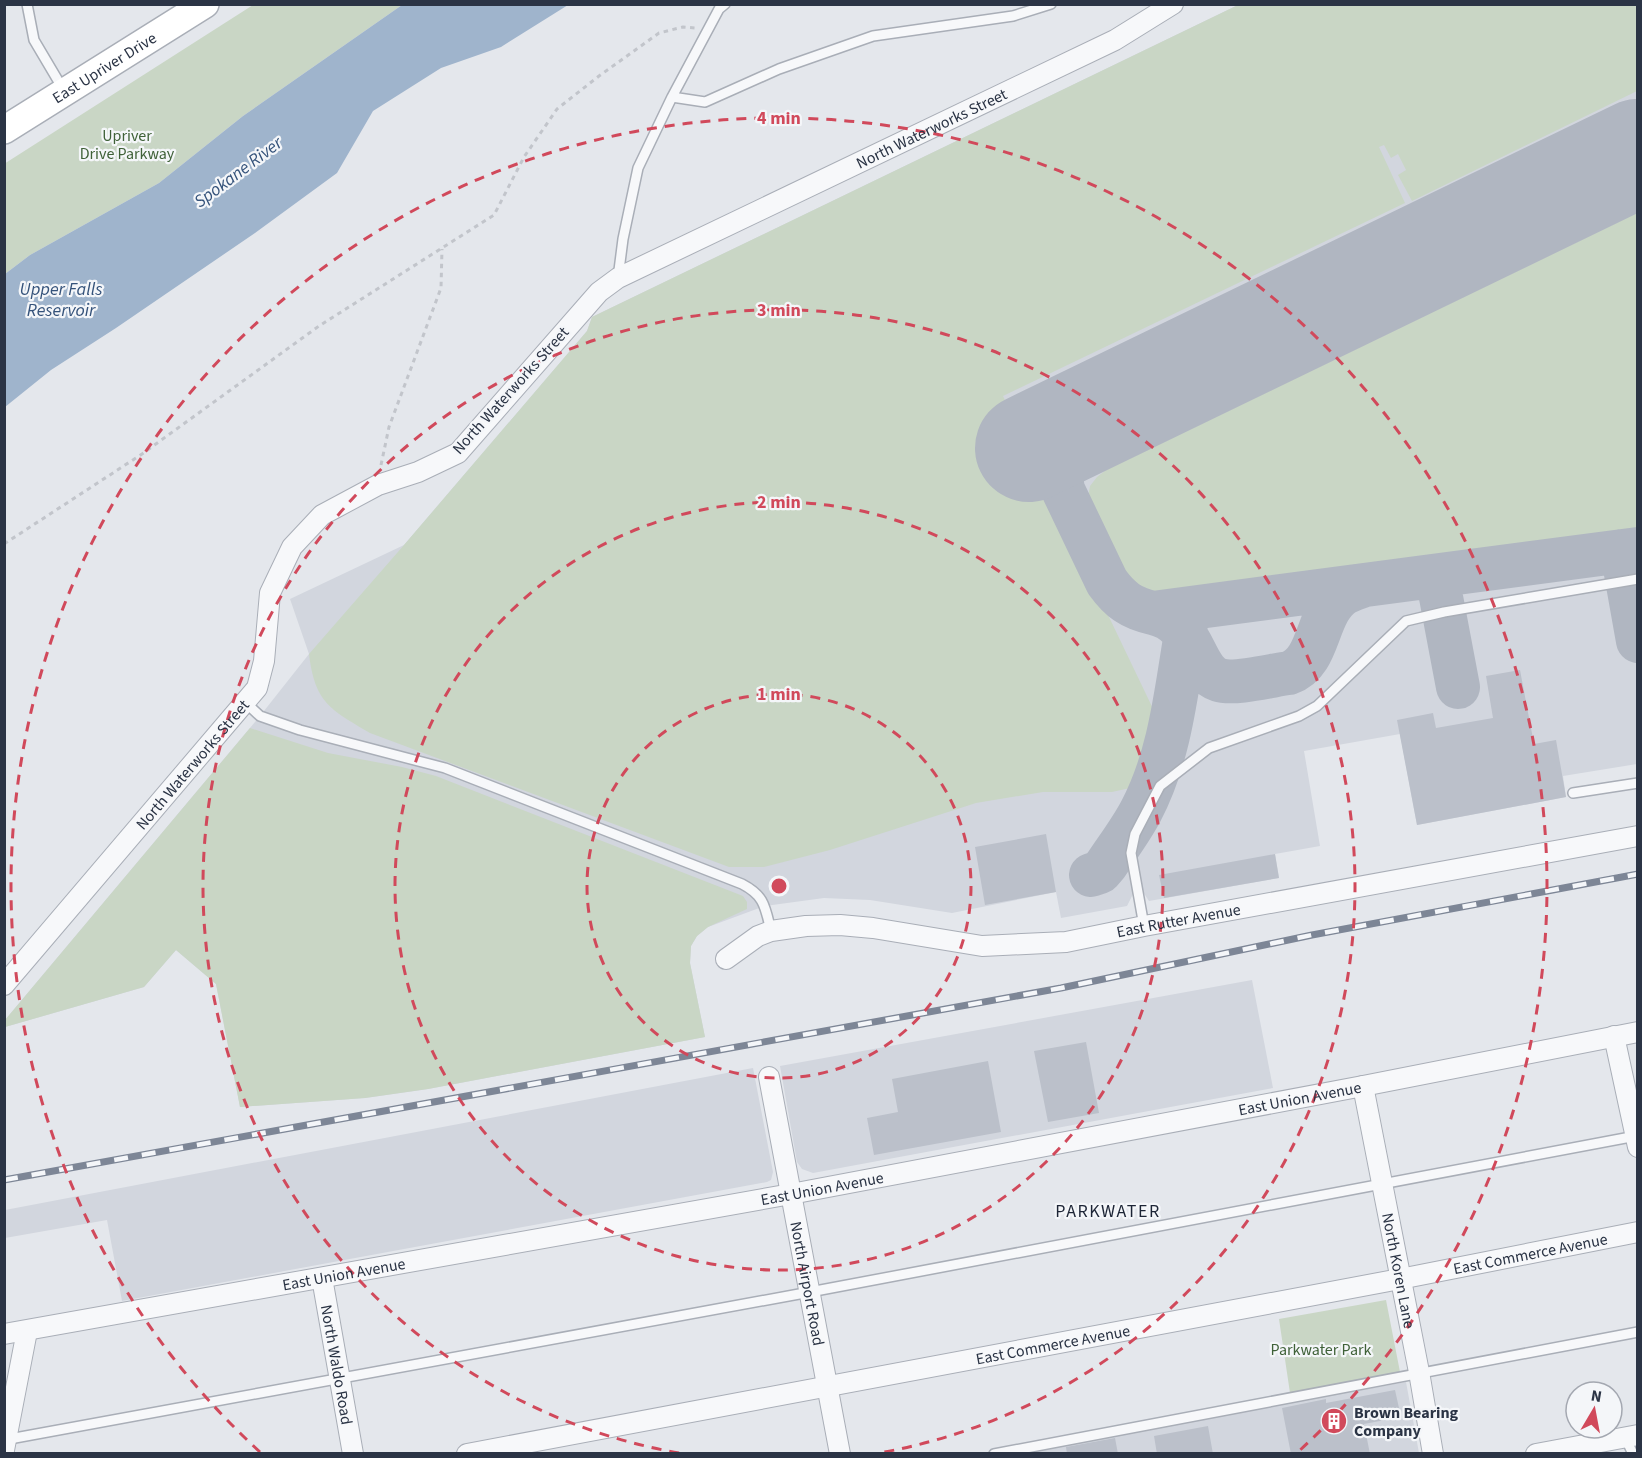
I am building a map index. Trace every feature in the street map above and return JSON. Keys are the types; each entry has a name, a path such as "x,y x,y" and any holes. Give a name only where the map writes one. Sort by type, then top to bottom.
{"street":[{"name":"East Upriver Drive","path":"4,130 205,4"},
{"name":"North Waterworks Street","path":"4,985 257,688 264,661 270,593 292,547 322,515 378,485 418,472 458,453 599,292 618,278 1115,40 1173,4"},
{"name":"East Rutter Avenue","path":"726,959 745,944 771,931 806,926 840,925 873,928 982,946 1066,942 1638,836"},
{"name":"East Union Avenue","path":"4,1334 791,1194 1638,1032"},
{"path":"1614,1036 1637,1140"},
{"name":"North Airport Road","path":"769,1077 840,1454"},
{"name":"North Koren Lane","path":"1363,1086 1433,1454"},
{"name":"East Commerce Avenue","path":"467,1454 1400,1279 1638,1232"},
{"name":"North Waldo Road","path":"321,1278 353,1454"},
{"path":"5,1443 27,1331"},
{"path":"1536,1454 1632,1442"}],"lane":[{"path":"27,4 34,40 64,92"},
{"path":"618,278 623,239 639,168 672,97 719,9 725,4"},
{"path":"672,97 705,102 779,69 873,36 1013,16 1051,4"},
{"path":"1144,926 1131,853 1135,834 1160,786 1209,748 1299,716 1317,706 1406,621 1444,612 1638,579"},
{"path":"245,702 260,716 320,736 445,768 742,884 756,892 763,902 771,931"},
{"path":"1573,793 1638,783"},
{"path":"5,1443 1382,1183 1637,1140"},
{"path":"994,1454 1638,1332"}],"path":[{"path":"4,544 141,454 319,326 494,215 524,157 557,109 599,76 659,33 683,27 709,29"},
{"path":"378,485 389,427 441,288 442,249"}],"shaded area":[{"path":"1238,5 1637,5 1637,764 1563,776 1566,797 1417,825 1400,734 1304,751 1320,846 1275,854 1279,878 1149,901 1143,892 1133,894 1127,906 1061,918 1056,892 952,913 870,900 824,898 765,906 708,927 697,936 691,946 690,963 705,1037 428,1089 365,1098 240,1107 216,984 176,950 144,987 5,1027 5,1020 260,716 309,654 290,599 404,545 587,331 592,317"},
{"path":"1252,980 1273,1088 813,1173 802,1169 797,1162 780,1066"},
{"path":"753,1068 773,1172 771,1180 767,1182 122,1301 107,1220 5,1238 5,1210"},
{"path":"1406,1382 1419,1453 1018,1454 1139,1430"}],"green space":[{"name":"Upriver Drive Parkway","path":"253,5 402,5 243,116 159,183 30,255 5,274 4,164"},
{"path":"1238,5 1637,5 1637,91 1412,201 1398,175 1406,170 1398,154 1391,158 1384,145 1379,147 1405,203 1003,396 1157,717 1153,744 1139,786 1112,792 1043,792 976,803 830,850 764,867 729,867 370,733 335,710 320,694 315,684 309,654 587,331 592,317"},
{"path":"1637,213 1637,536 1155,601 1133,597 1125,589 1086,508 1090,486 1106,470"},
{"path":"250,728 328,753 436,776 743,896 747,902 747,909 708,927 697,936 691,946 690,963 705,1037 428,1089 365,1098 240,1107 216,984 176,950 144,987 5,1027 5,1020"},
{"name":"Parkwater Park","path":"1386,1300 1400,1372 1290,1393 1279,1319"}],"water":[{"name":"Upper Falls Reservoir","path":"402,5 568,5 501,47 441,68 373,111 337,173 255,233 51,370 5,407 5,274 30,255 159,183 243,116"}],"building":[{"path":"1520,670 1534,744 1556,740 1566,797 1417,825 1397,720 1433,713 1436,728 1493,718 1486,676"},
{"path":"1046,834 1056,892 985,905 975,847"},
{"path":"1275,854 1279,878 1164,898 1159,875"},
{"path":"1086,1042 1099,1113 1048,1122 1034,1051"},
{"path":"988,1061 1001,1132 874,1155 867,1118 898,1112 892,1079"},
{"name":"Brown Bearing Company","path":"1395,1390 1401,1417 1364,1424 1370,1454 1291,1454 1282,1408 1326,1399 1326,1403"},
{"path":"1208,1426 1213,1454 1157,1454 1154,1436"},
{"path":"1115,1438 1118,1454 1067,1454 1066,1447"}],"taxiway":[{"path":"1082,422 1065,454 1062,472 1063,490 1107,582 1127,602 1138,609 1153,613 1638,549"},
{"path":"1622,551 1638,641"},
{"path":"1437,576 1458,687"},
{"path":"1153,613 1168,618 1178,626 1210,675 1219,680 1244,681 1289,673 1299,667 1313,648 1334,602 1343,594 1365,585"},
{"path":"1091,875 1100,872 1106,865 1133,825 1151,790 1171,724 1186,633"}],"runway":[{"path":"1029,448 1638,153"}],"railway":[{"path":"4,1180 1061,988 1312,935 1638,874"}],"place":[{"name":"Brown Bearing Company","path":"1334,1421"}],"district":[{"name":"PARKWATER","path":"1108,1211"}],"water label":[{"name":"Spokane River","path":"238,172"}]}
